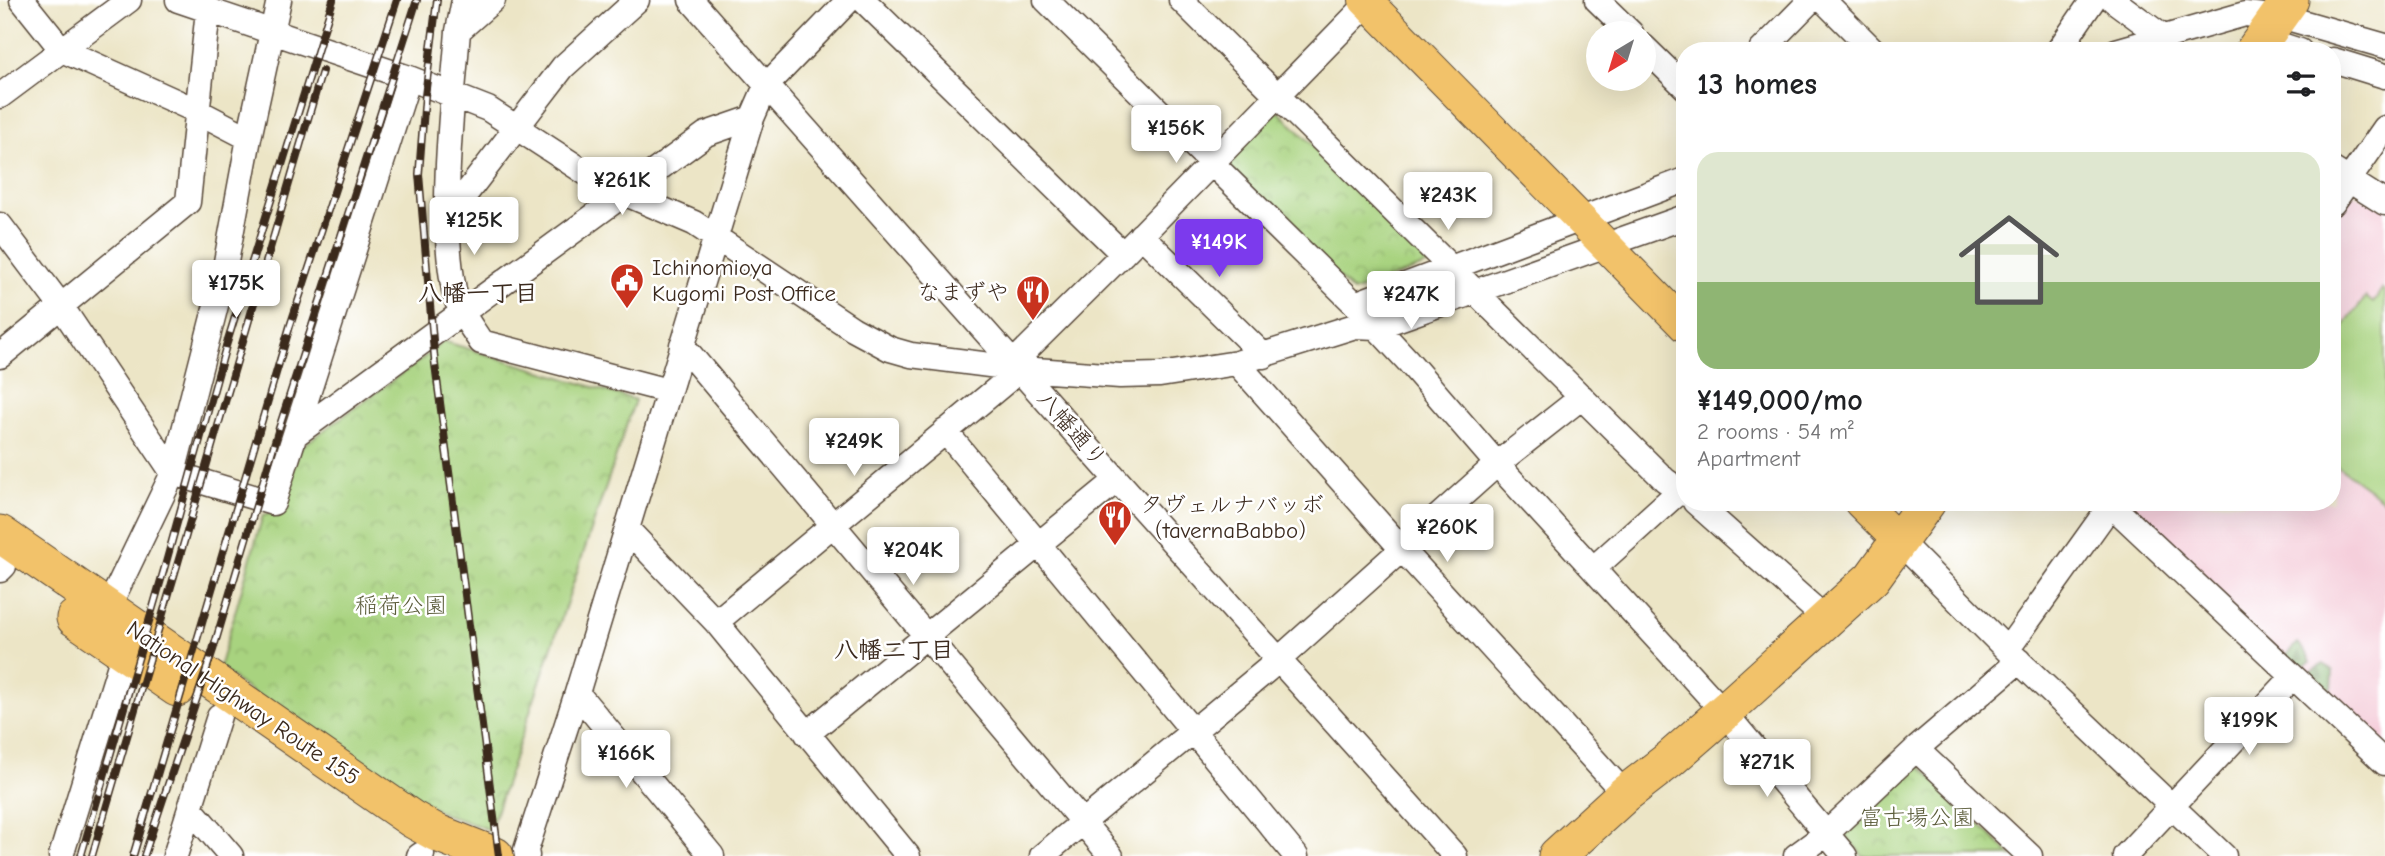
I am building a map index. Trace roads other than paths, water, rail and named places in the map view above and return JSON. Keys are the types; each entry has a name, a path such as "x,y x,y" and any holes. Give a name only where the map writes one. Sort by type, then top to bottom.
{"highway":[{"path":"1536,856 1621,789 1669,760 1719,706 1822,615 1872,579 1921,511"},
{"name":"National Highway Route 155","path":"1,559 107,610 412,819 437,833 495,856"},
{"name":"National Highway Route 155","path":"1,559 124,652 423,855"},
{"path":"1557,856 1621,789"}],"main road":[{"path":"1368,1 1676,317"},
{"path":"1869,511 1899,541"}],"street":[{"path":"22,0 62,50 197,111 248,138"},
{"path":"0,96 129,0"},
{"path":"178,0 409,78 488,109 603,184 694,223 820,308 890,349 937,359 1120,376 1160,375 1237,363 1355,326 1376,327 1676,220"},
{"path":"107,610 173,472 223,278 248,138 279,0"},
{"path":"464,0 458,31 448,217 454,292 463,313 481,342 668,391"},
{"path":"458,31 493,0"},
{"path":"448,217 563,67 637,0"},
{"name":"八幡通り","path":"691,0 1455,856"},
{"path":"527,856 526,850 577,693 752,118 766,86 849,0"},
{"path":"863,0 1122,254"},
{"path":"1046,0 1355,304 1497,464 1719,706 1845,856"},
{"path":"1181,0 1665,480 1676,486"},
{"path":"1597,0 1619,21"},
{"path":"1770,42 1811,0"},
{"path":"1823,0 1865,42"},
{"path":"2064,42 2093,0"},
{"path":"2113,0 2163,37"},
{"path":"716,622 945,431 1017,366 1368,1"},
{"path":"0,356 188,202 208,10"},
{"path":"2146,42 2245,14 2270,28 2385,46"},
{"path":"1656,59 1676,78"},
{"path":"2341,62 2385,76"},
{"path":"0,225 61,306 173,472 273,503 409,78"},
{"path":"296,434 706,134 752,118"},
{"path":"2385,128 2341,175 2385,203"},
{"path":"1355,304 1676,183"},
{"path":"1141,235 1264,356"},
{"path":"682,345 1111,856"},
{"path":"1237,363 1621,789"},
{"path":"1042,856 1279,659 1497,464 1582,397"},
{"path":"945,431 1296,856"},
{"path":"807,734 1117,480"},
{"path":"1593,569 1676,502"},
{"path":"1707,511 1822,615"},
{"path":"1796,856 1826,834 2013,655 2106,511"},
{"path":"2119,511 2385,763"},
{"path":"627,529 716,622 908,856"},
{"path":"1899,541 2013,655 2224,856"},
{"path":"61,856 124,652"},
{"path":"2125,856 2293,677"},
{"path":"577,693 712,856"},
{"path":"175,856 219,716"},
{"path":"1916,749 2030,856"},
{"path":"190,808 231,856"}],"railway":[{"path":"81,856 226,346 333,0"},
{"path":"133,856 290,326 397,0"},
{"path":"144,856 213,650 279,428 417,0"},
{"path":"437,0 419,174 435,364 499,856"},
{"path":"92,856 322,71"}],"place":[{"name":"Ichinomioya Kugomi Post Office","path":"627,310"},
{"name":"なまずや","path":"1033,322"},
{"name":"タヴェルナバッボ （tavernaBabbo）","path":"1115,547"}],"district":[{"name":"八幡一丁目","path":"478,293"},
{"name":"八幡二丁目","path":"894,650"}],"park label":[{"name":"稲荷公園","path":"401,605"},
{"name":"富古場公園","path":"1917,817"}]}
